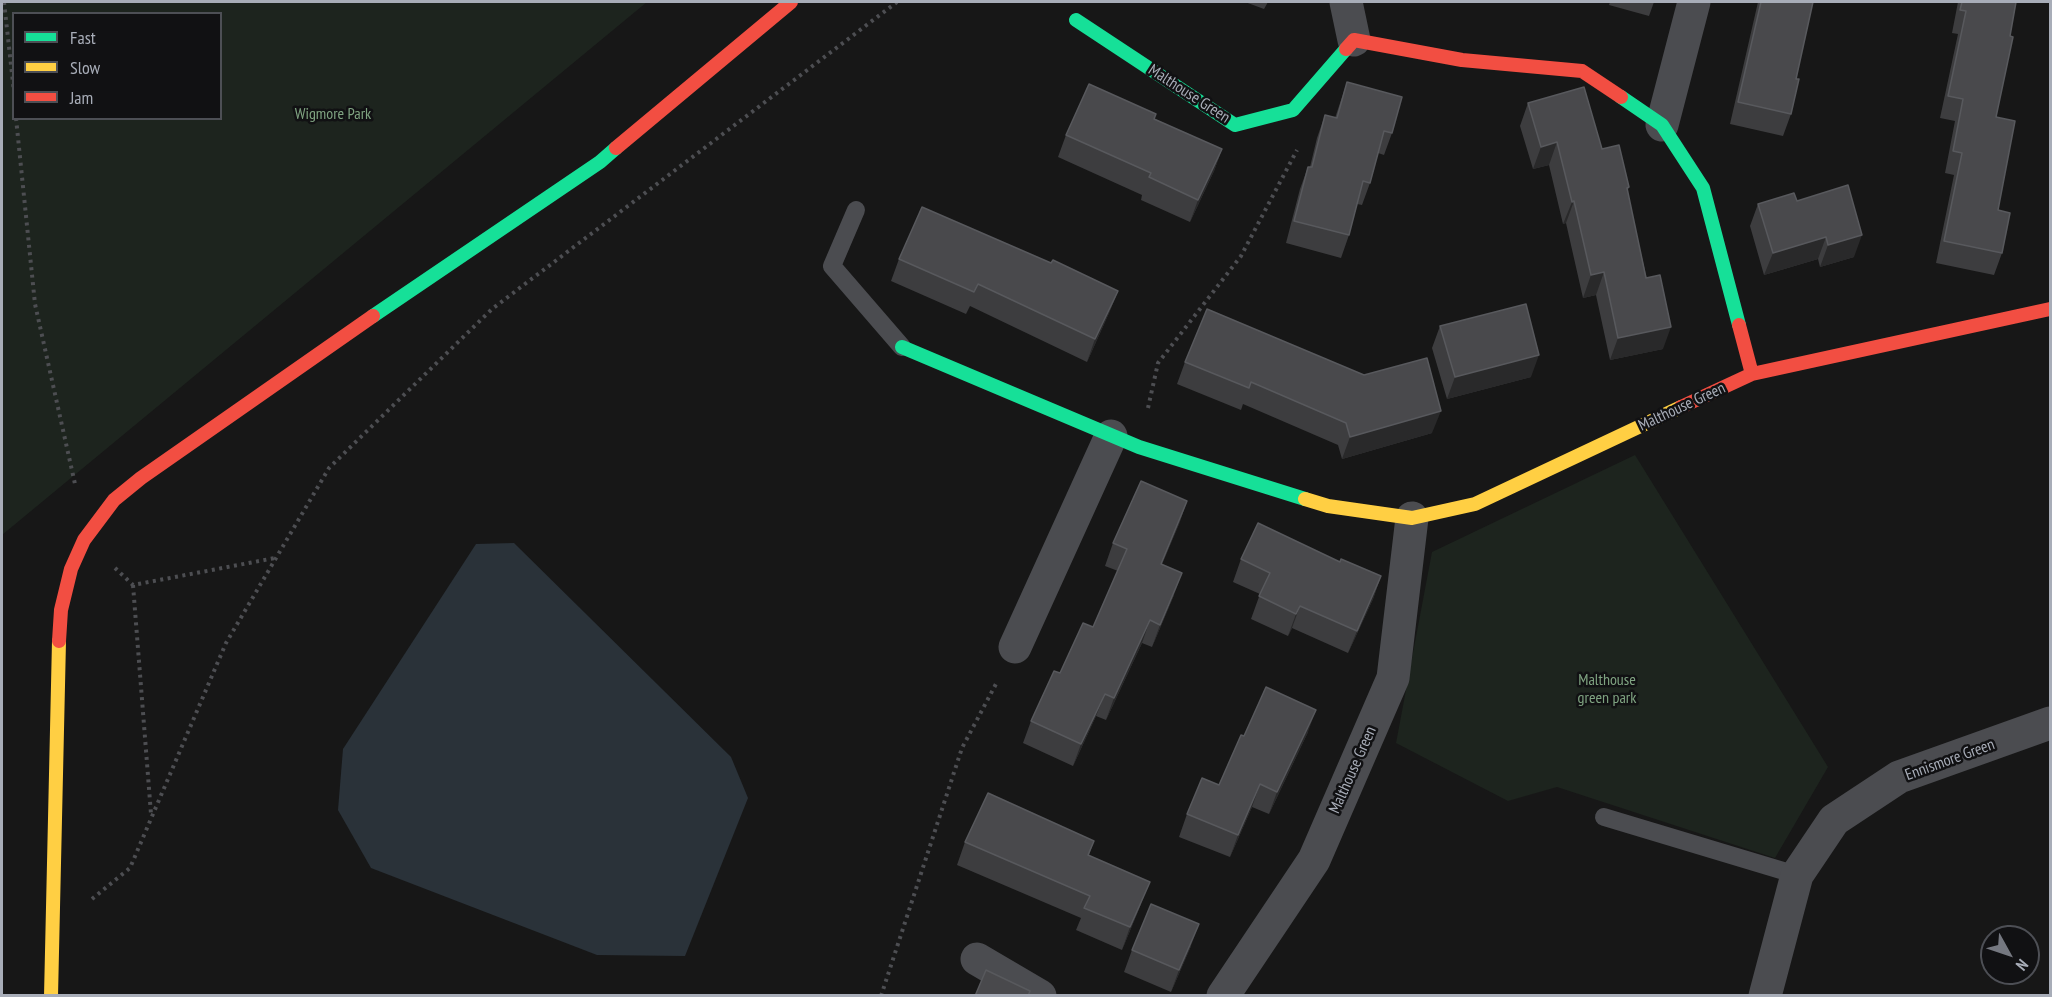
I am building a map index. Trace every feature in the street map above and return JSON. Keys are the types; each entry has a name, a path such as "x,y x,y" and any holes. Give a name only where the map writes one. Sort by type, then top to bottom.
{"street":[{"path":"51,996 58,651 64,600 71,569 84,540 98,519 114,500 159,466 600,162 791,2"},
{"path":"1346,2 1354,40"},
{"path":"1662,125 1694,2"},
{"name":"Malthouse Green","path":"1076,20 1235,125 1293,110"},
{"path":"1293,110 1354,40"},
{"path":"1354,40 1462,60 1582,71 1662,125 1702,188 1752,374"},
{"name":"Malthouse Green","path":"902,347 1125,442 1328,506 1412,518 1475,504 1752,374 2050,309"},
{"path":"1015,646 1125,442"},
{"name":"Malthouse Green","path":"1223,996 1314,861 1393,678 1412,518"},
{"name":"Ennismore Green","path":"1765,996 1797,875 1834,820 1899,777 2050,723"},
{"path":"977,960 1040,996"}],"lane":[{"path":"856,210 832,266 902,347"},
{"path":"1604,818 1797,875"}],"path":[{"path":"4,2 12,74"},
{"path":"52,931 130,868 226,643 328,468 492,309 897,2"},
{"path":"1125,442 1158,363 1241,256 1306,131 1293,110"},
{"path":"16,120 34,304 78,494 98,519"},
{"path":"84,540 133,585 151,817"},
{"path":"133,585 276,557"},
{"path":"881,996 962,748 1015,646"}],"green space":[{"name":"Wigmore Park","path":"2,2 647,2 2,535"},
{"name":"Malthouse green park","path":"1635,455 1828,767 1775,858 1557,787 1508,801 1396,743 1432,552"}],"shaded area":[{"path":"514,543 731,757 748,798 685,956 597,955 371,868 338,810 343,749 476,544"}],"building":[{"path":"1761,2 1813,2 1796,79 1799,79 1791,114 1738,102"},
{"path":"1962,2 2016,2 2010,36 2013,37 1996,117 2015,121 1998,210 2010,213 2002,253 1944,241 1962,153 1953,151 1963,99 1948,96 1966,11 1960,10"},
{"path":"1347,82 1402,97 1392,133 1384,131 1370,183 1363,181 1349,235 1294,221 1308,167 1312,167 1325,115 1337,118"},
{"path":"1089,84 1156,114 1154,119 1222,149 1198,200 1149,177 1151,173 1066,135"},
{"path":"1584,87 1602,149 1619,145 1646,278 1660,275 1671,327 1618,338 1604,272 1591,275 1574,201 1572,202 1557,142 1541,147 1528,103"},
{"path":"1848,185 1862,235 1828,245 1826,237 1773,253 1758,204 1794,193 1797,201"},
{"path":"922,207 1051,263 1053,260 1118,291 1095,339 978,284 974,292 899,259"},
{"path":"1526,304 1539,355 1455,377 1440,326"},
{"path":"1207,309 1364,375 1427,358 1441,411 1350,437 1346,423 1251,382 1249,388 1185,362"},
{"path":"1141,481 1187,501 1161,564 1182,573 1160,625 1150,620 1114,698 1105,694 1081,744 1031,721 1054,671 1060,673 1083,623 1093,627 1127,549 1113,543"},
{"path":"1258,523 1340,562 1341,559 1381,576 1357,631 1300,606 1296,614 1259,596 1270,573 1241,559"},
{"path":"1266,687 1316,710 1277,792 1260,784 1238,835 1187,814 1202,778 1219,785"},
{"path":"988,793 1094,841 1088,855 1150,882 1130,927 1084,908 1090,896 965,842"},
{"path":"1151,904 1199,924 1179,970 1132,950"},
{"path":"986,970 1030,991 1028,996 975,996"}],"traffic: fast":[{"path":"1076,20 1235,125 1293,110 1346,49"},
{"path":"1621,97 1662,125 1703,188 1739,325"},
{"path":"373,316 600,162 616,148"},
{"path":"902,347 1139,447 1305,499"}],"traffic: slow":[{"path":"1305,499 1328,506 1412,518 1475,504 1681,407"},
{"path":"51,996 59,641"}],"traffic: jam":[{"path":"616,148 791,2"},
{"path":"1346,49 1354,40 1462,60 1582,71 1621,97"},
{"path":"1739,325 1752,374 2050,309"},
{"path":"59,641 61,610 71,569 84,540 114,500 141,478 373,316"},
{"path":"1681,407 1752,374"}]}
